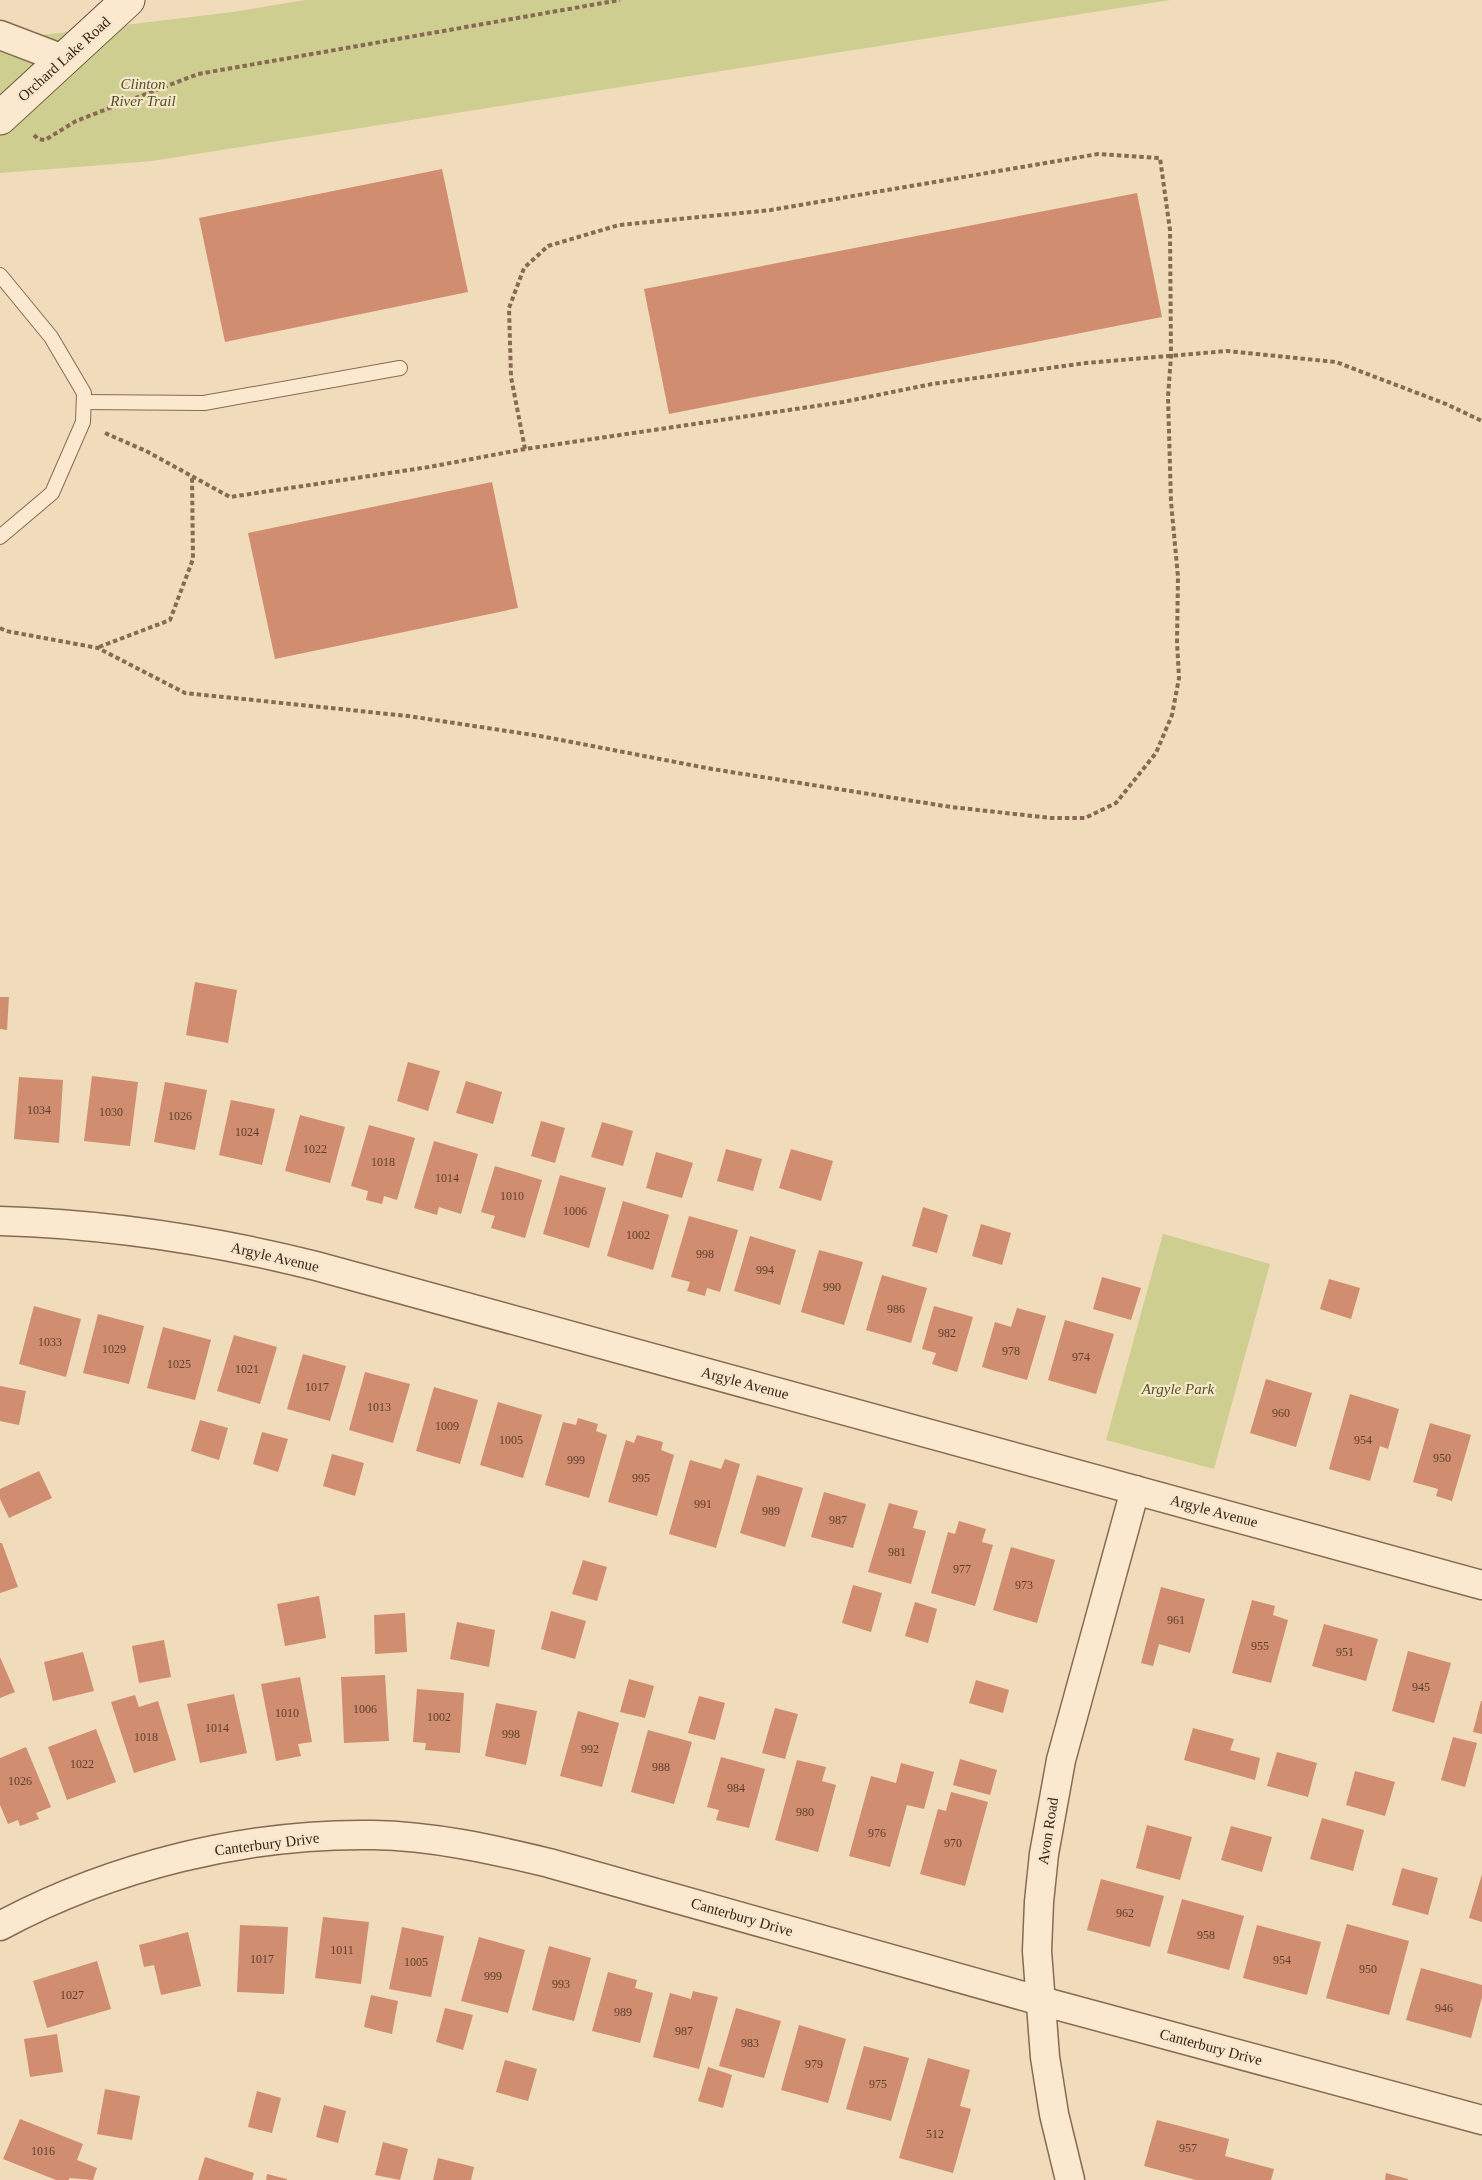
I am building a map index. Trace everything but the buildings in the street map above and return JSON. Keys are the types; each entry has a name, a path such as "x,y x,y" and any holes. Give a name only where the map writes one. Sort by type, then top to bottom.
{"main road":[{"name":"Orchard Lake Road","path":"0,118 128,0"}],"street":[{"path":"0,35 63,59"},
{"name":"Argyle Avenue","path":"0,1221 138,1231 196,1239 275,1256 1482,1585"},
{"name":"Avon Road","path":"1070,2180 1054,2114 1045,2057 1037,1951 1039,1902 1051,1807 1071,1722 1135,1490"},
{"name":"Canterbury Drive","path":"1,1922 120,1875 191,1855 269,1841 319,1836 385,1836 428,1839 489,1848 529,1858 1041,2001 1482,2120"}],"lane":[{"path":"0,275 51,337 84,393 83,422 52,493 0,537"},
{"path":"84,402 204,404 400,368"}],"path":[{"path":"38,139 45,140 76,122 198,74 620,0"},
{"path":"0,628 6,632 98,648 185,693 408,716 540,736 712,769 951,807 1051,818 1085,818 1116,803 1156,753 1172,715 1179,678 1178,577 1171,502 1168,397 1171,356 1170,231 1161,158 1098,154 771,210 619,225 549,246 524,268 508,308 512,377 525,449"},
{"path":"83,422 146,451 230,496 843,402 932,384 1086,363 1227,351 1336,362 1446,404 1482,421"},
{"path":"98,648 170,620 193,559 192,476"}],"green space":[{"name":"Clinton River Trail","path":"305,0 1170,0 152,161 0,173 0,40 233,12"},
{"name":"Argyle Park","path":"1163,1234 1270,1264 1214,1469 1106,1440"}]}
